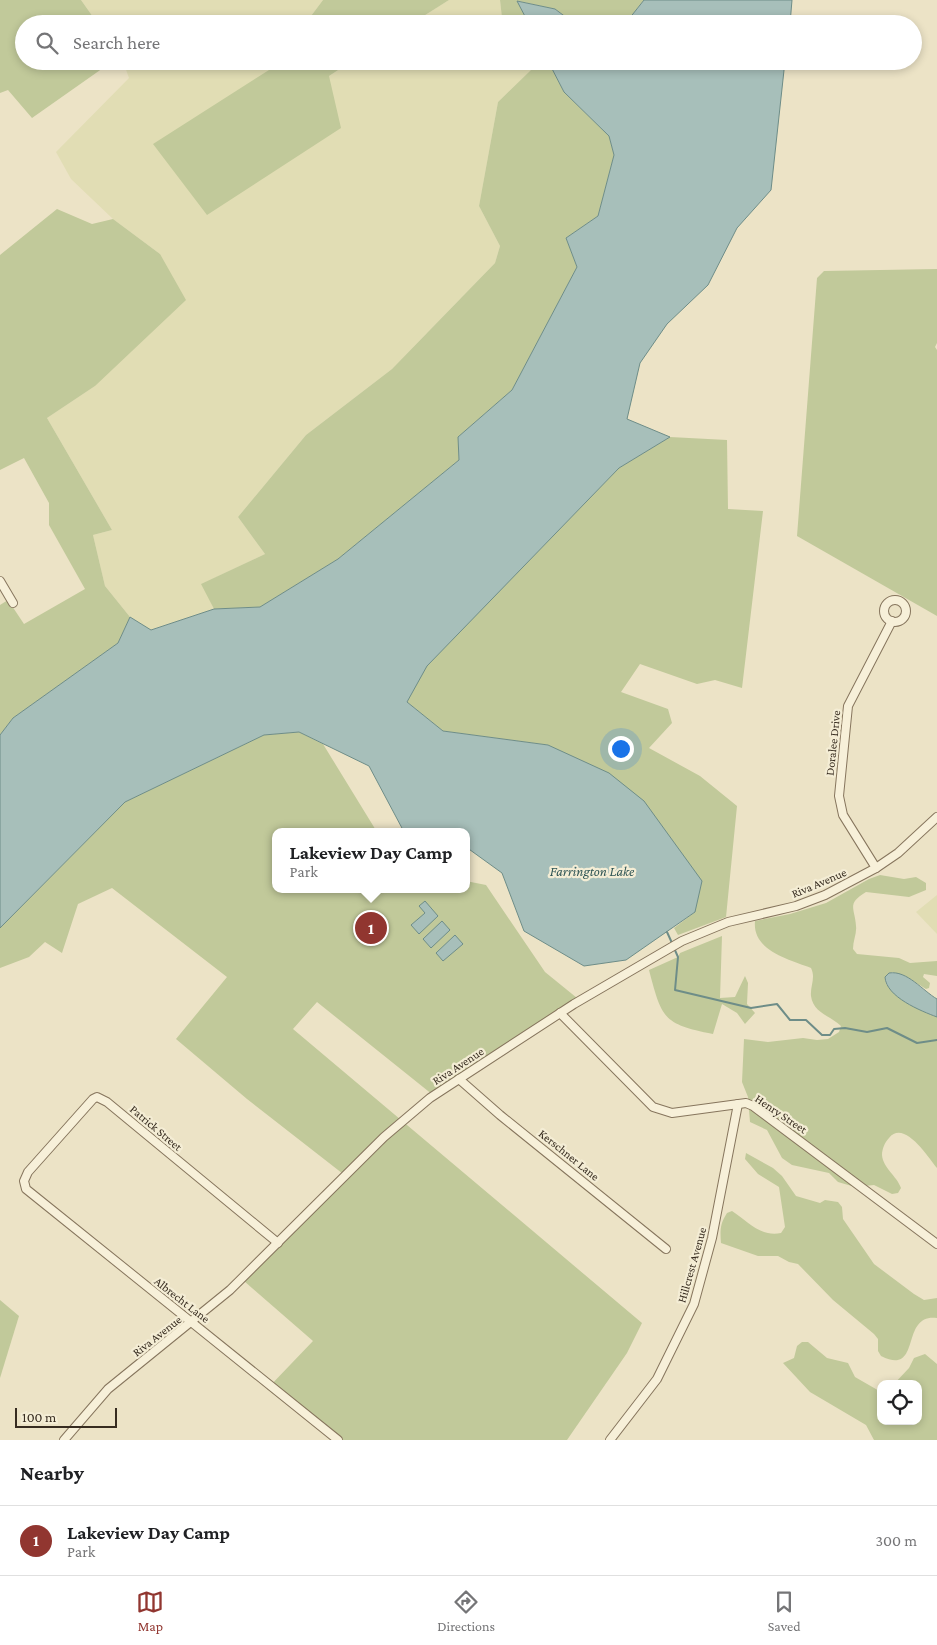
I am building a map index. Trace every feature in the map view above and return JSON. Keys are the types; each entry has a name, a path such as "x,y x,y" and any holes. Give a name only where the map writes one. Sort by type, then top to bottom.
{"street":[{"path":"0,581 14,603"},
{"name":"Doralee Drive","path":"876,868 843,816 839,796 848,706 892,621"},
{"name":"Riva Avenue","path":"64,1440 108,1389 191,1324 230,1290 384,1137 430,1098 560,1013 669,948 723,924 810,901 876,868 904,848 937,817"},
{"name":"Henry Street","path":"560,1013 653,1107 672,1112 746,1103 753,1106 937,1244"},
{"name":"Kerschner Lane","path":"459,1079 500,1115 666,1250"},
{"name":"Patrick Street","path":"28,1172 92,1099 102,1098 278,1243"},
{"name":"Hillcrest Avenue","path":"610,1440 657,1379 694,1304 712,1238 738,1104"},
{"name":"Albrecht Lane","path":"28,1172 24,1181 26,1189 191,1324 203,1330 338,1440"}],"shaded area":[{"path":"81,0 323,0 312,15 92,15"},
{"path":"449,0 500,0 502,15 425,15"},
{"path":"126,70 269,70 329,76 338,70 531,70 498,102 479,206 500,246 495,263 392,369 306,435 238,517 265,554 202,584 214,609 150,630 130,617 105,586 93,535 112,530 47,418 95,386 160,254 113,219 71,179 56,152 129,78"},
{"path":"937,895 937,934 916,912"}],"green space":[{"path":"0,0 81,0 92,15 15,15 15,70 100,70 32,118 8,90 0,93"},
{"path":"323,0 449,0 425,15 312,15"},
{"path":"500,0 644,0 632,15 563,15 555,9 518,1 525,15 502,15"},
{"path":"269,70 338,70 329,76 341,128 207,215 153,144"},
{"path":"531,70 553,70 564,92 609,136 614,155 598,216 566,238 577,267 512,390 458,437 459,460 338,559 260,607 214,609 201,584 265,554 238,517 306,435 392,369 495,263 500,246 479,206 498,102"},
{"path":"57,209 92,224 113,219 160,254 186,300 95,386 47,418 112,530 93,535 105,586 130,617 118,643 13,718 0,735 0,605 8,600 24,624 85,589 49,525 49,503 24,458 0,470 0,255"},
{"path":"937,269 937,343 935,347 937,350 937,616 797,536 817,278 824,271"},
{"path":"670,437 727,440 728,509 763,511 742,688 715,680 697,684 640,664 621,692 668,709 672,723 649,748 700,776 737,806 726,917 678,935 674,928 695,912 548,745 443,731 407,702 426,666 619,468"},
{"path":"299,732 323,744 375,828 272,828 272,893 470,893 470,882 486,885 545,972 577,998 433,1095 317,1002 293,1029 642,1323 627,1353 567,1440 332,1440 267,1389 313,1341 244,1281 347,1177 247,1099 176,1039 227,977 112,888 78,904 62,953 45,942 29,957 0,968 0,928 125,802 264,735"},
{"path":"880,875 904,879 916,877 926,883 926,890 909,897 866,892 860,896 853,907 856,929 853,949 857,954 899,958 910,963 937,961 937,976 924,974 923,977 930,983 929,988 926,989 905,976 892,972 885,977 886,984 898,995 922,1011 937,1017 937,1168 922,1149 908,1136 902,1133 895,1133 886,1142 882,1155 885,1164 901,1188 898,1193 892,1194 874,1185 855,1187 838,1182 829,1173 792,1165 782,1158 767,1130 750,1122 748,1097 742,1082 744,1039 768,1042 803,1038 828,1039 839,1032 841,1026 819,1010 812,1002 813,975 811,968 783,958 766,947 756,931 755,921 790,914 826,903 869,879"},
{"path":"722,936 720,998 735,997 745,976 748,983 747,1004 755,1013 745,1024 737,1013 722,1004 713,1034 684,1027 667,1017 662,1009 657,999 649,970 678,957 680,953"},
{"path":"746,1153 773,1168 782,1176 796,1196 820,1203 825,1200 838,1202 842,1207 843,1219 874,1264 924,1300 937,1298 937,1318 925,1319 918,1325 907,1352 902,1358 894,1360 881,1356 878,1351 878,1339 874,1334 833,1300 798,1264 778,1256 758,1256 721,1243 722,1224 727,1213 732,1211 755,1228 767,1233 781,1233 785,1227 779,1187 758,1174 745,1159"},
{"path":"0,1300 19,1316 0,1378"},
{"path":"802,1342 808,1342 827,1358 848,1363 855,1377 877,1390 877,1425 922,1425 922,1380 898,1380 909,1368 914,1358 925,1354 937,1364 937,1440 874,1440 866,1425 810,1392 783,1363 794,1358 797,1346"}],"water":[{"path":"644,0 792,0 791,15 632,15"},
{"path":"517,1 555,9 563,15 524,15"},
{"name":"Farrington Lake","path":"553,70 784,70 771,190 737,228 708,285 667,324 640,363 627,419 670,437 619,468 427,666 407,702 443,731 548,745 609,773 644,801 702,881 695,912 626,960 584,966 524,931 502,873 470,850 470,828 402,828 369,766 299,732 264,735 125,802 0,928 0,735 13,718 118,643 130,617 151,630 214,609 260,607 338,559 459,460 458,437 512,390 577,267 566,238 598,216 614,155 609,136 564,92"},
{"path":"425,901 438,916 419,934 411,925 425,913 419,906"},
{"path":"442,921 450,930 431,948 423,939"},
{"path":"455,935 463,944 443,961 436,953"},
{"path":"889,973 896,973 908,978 937,999 937,1017 905,1002 891,991 885,977"}],"waterway":[{"path":"667,932 672,943"},
{"path":"674,948 678,957 675,990 751,1008 777,1004 790,1020 806,1020 822,1035 830,1035 834,1029 845,1028 867,1032 887,1028 917,1043 937,1040"}],"place":[{"name":"Lakeview Day Camp","path":"371,928"}]}
